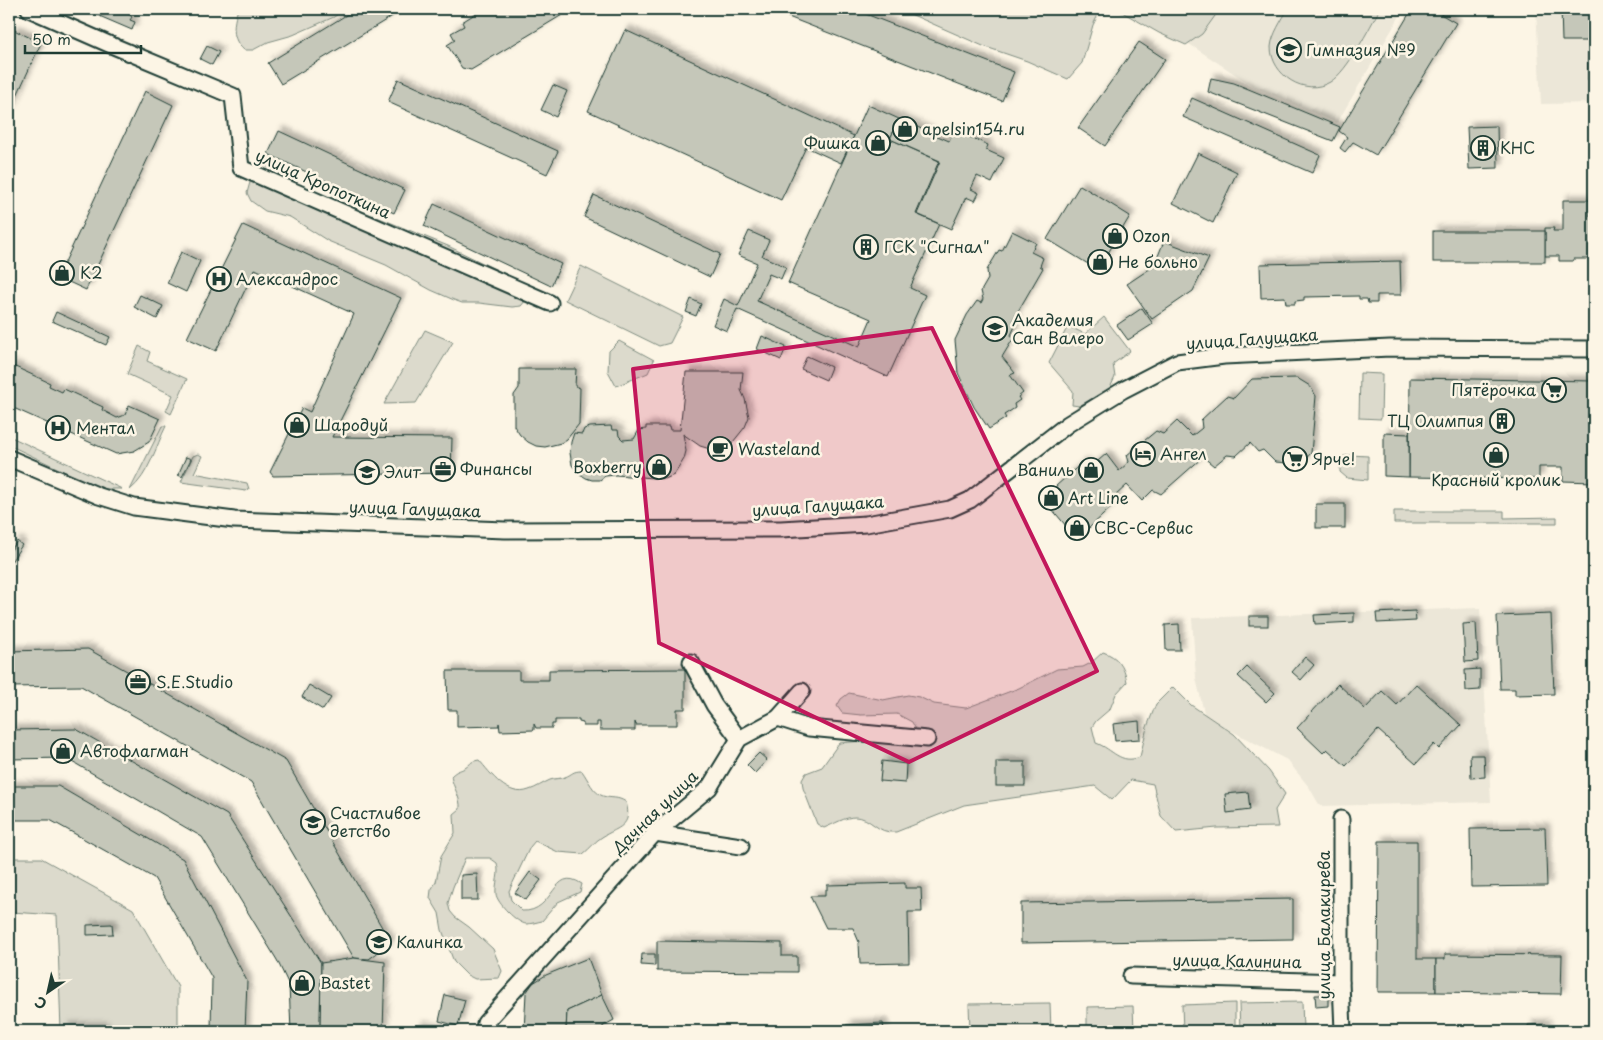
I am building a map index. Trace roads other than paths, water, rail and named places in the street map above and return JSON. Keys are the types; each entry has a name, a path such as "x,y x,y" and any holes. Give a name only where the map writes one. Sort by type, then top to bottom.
{"street":[{"name":"улица Кропоткина","path":"29,9 234,96 241,168 550,303"},
{"name":"улица Галущака","path":"9,458 98,496 134,507 234,520 505,530 781,529 866,524 950,509 970,500 1068,424 1123,390 1176,362 1224,356 1390,348 1594,349"},
{"path":"691,662 714,705 738,739 778,718 802,692"},
{"path":"778,718 809,728 927,739"},
{"name":"Дачная улица","path":"484,1031 485,1023 655,833 708,788 738,739"},
{"name":"улица Балакирева","path":"1341,819 1341,982 1343,1031"},
{"path":"655,833 741,846"},
{"name":"улица Калинина","path":"1131,976 1341,982"}],"place":[{"name":"Гимназия №9","path":"1289,50"},
{"name":"apelsin154.ru","path":"905,129"},
{"name":"Фишка","path":"878,143"},
{"name":"КНС","path":"1483,148"},
{"name":"Ozon","path":"1115,236"},
{"name":"ГСК \"Сигнал\"","path":"866,247"},
{"name":"Не больно","path":"1100,262"},
{"name":"К2","path":"62,273"},
{"name":"Александрос","path":"219,279"},
{"name":"Академия Сан Валеро","path":"995,329"},
{"name":"Пятёрочка","path":"1554,390"},
{"name":"ТЦ Олимпия","path":"1502,421"},
{"name":"Шародуй","path":"297,425"},
{"name":"Ментал","path":"58,428"},
{"name":"Wasteland","path":"720,449"},
{"name":"Ангел","path":"1143,454"},
{"name":"Красный кролик","path":"1496,455"},
{"name":"Ярче!","path":"1295,459"},
{"name":"Boxberry","path":"659,467"},
{"name":"Финансы","path":"443,469"},
{"name":"Ваниль","path":"1091,470"},
{"name":"Элит","path":"367,472"},
{"name":"Art Line","path":"1051,498"},
{"name":"СВС-Сервис","path":"1077,528"},
{"name":"S.E.Studio","path":"138,682"},
{"name":"Автофлагман","path":"63,751"},
{"name":"Счастливое детство","path":"313,822"},
{"name":"Калинка","path":"379,942"},
{"name":"Bastet","path":"302,983"}]}
